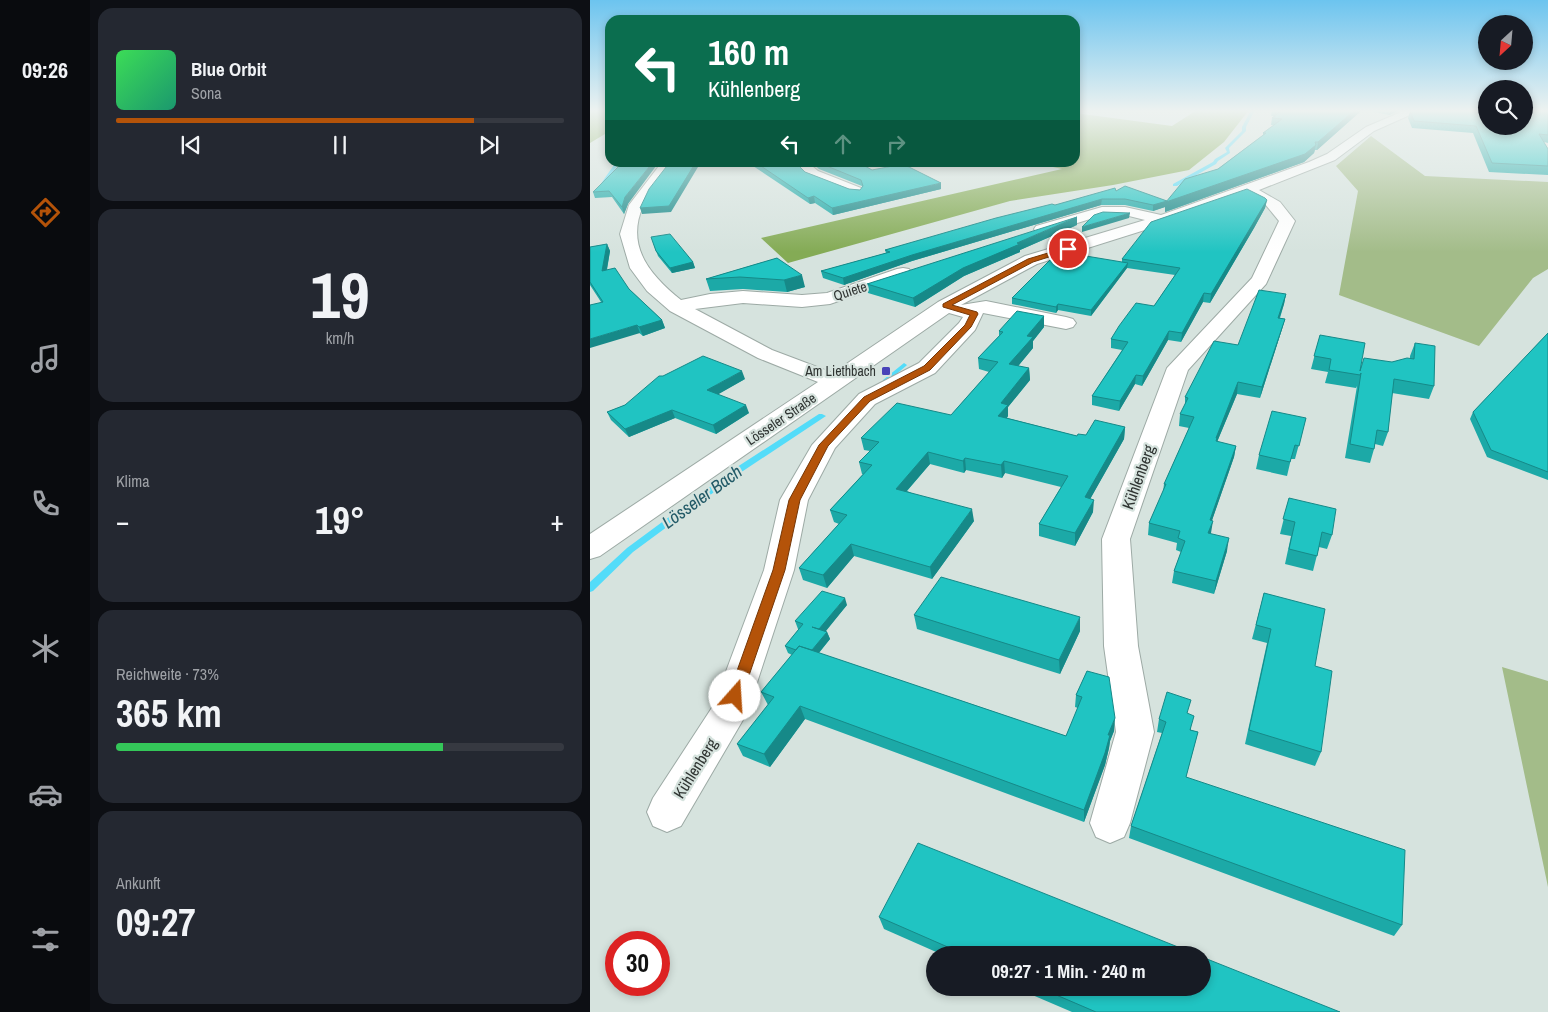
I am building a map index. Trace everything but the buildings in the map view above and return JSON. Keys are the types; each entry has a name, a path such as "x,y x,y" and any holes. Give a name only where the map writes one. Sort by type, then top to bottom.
{"street":[{"name":"Lösseler Straße","path":"590,549 616,529 836,382 1031,260 1162,220 1247,190 1330,157"},
{"path":"665,167 636,205 628,234 636,264 653,288 678,308 765,354 836,382"},
{"path":"805,167 813,174 856,191"},
{"name":"Kühlenberg","path":"1110,822 1136,732 1121,646 1116,539 1178,368 1260,280 1286,221 1281,209 1265,196 1247,190"},
{"path":"1022,235 1102,211 1125,211 1162,220"},
{"name":"Quiete","path":"678,308 710,300 735,298 802,301 830,298 920,268"},
{"name":"Kühlenberg","path":"667,812 729,713 779,570 794,500 824,445 867,399 927,368 968,326 974,314 956,308"},
{"path":"956,308 986,308 1066,323"}],"green space":[{"path":"1080,157 1205,157 1189,170 1113,185 1010,201 788,263 761,238 1062,169 1053,167 1080,167"},
{"path":"1346,157 1400,157 1425,176 1548,182 1548,269 1533,278 1479,346 1339,295 1358,191 1336,166"},
{"path":"1502,667 1548,681 1548,887"}],"waterway":[{"name":"Lösseler Bach","path":"1175,185 1215,163 1221,157"},
{"path":"600,187 614,167"},
{"name":"Lösseler Bach","path":"885,381 904,365"},
{"name":"Lösseler Bach","path":"590,588 630,550 737,471 822,416"}],"place":[{"name":"Am Liethbach","path":"886,371"}],"route":[{"path":"735,696 779,570 794,500 824,445 867,399 927,368 968,326 974,314 966,310 945,306 1031,260 1068,249"}]}
